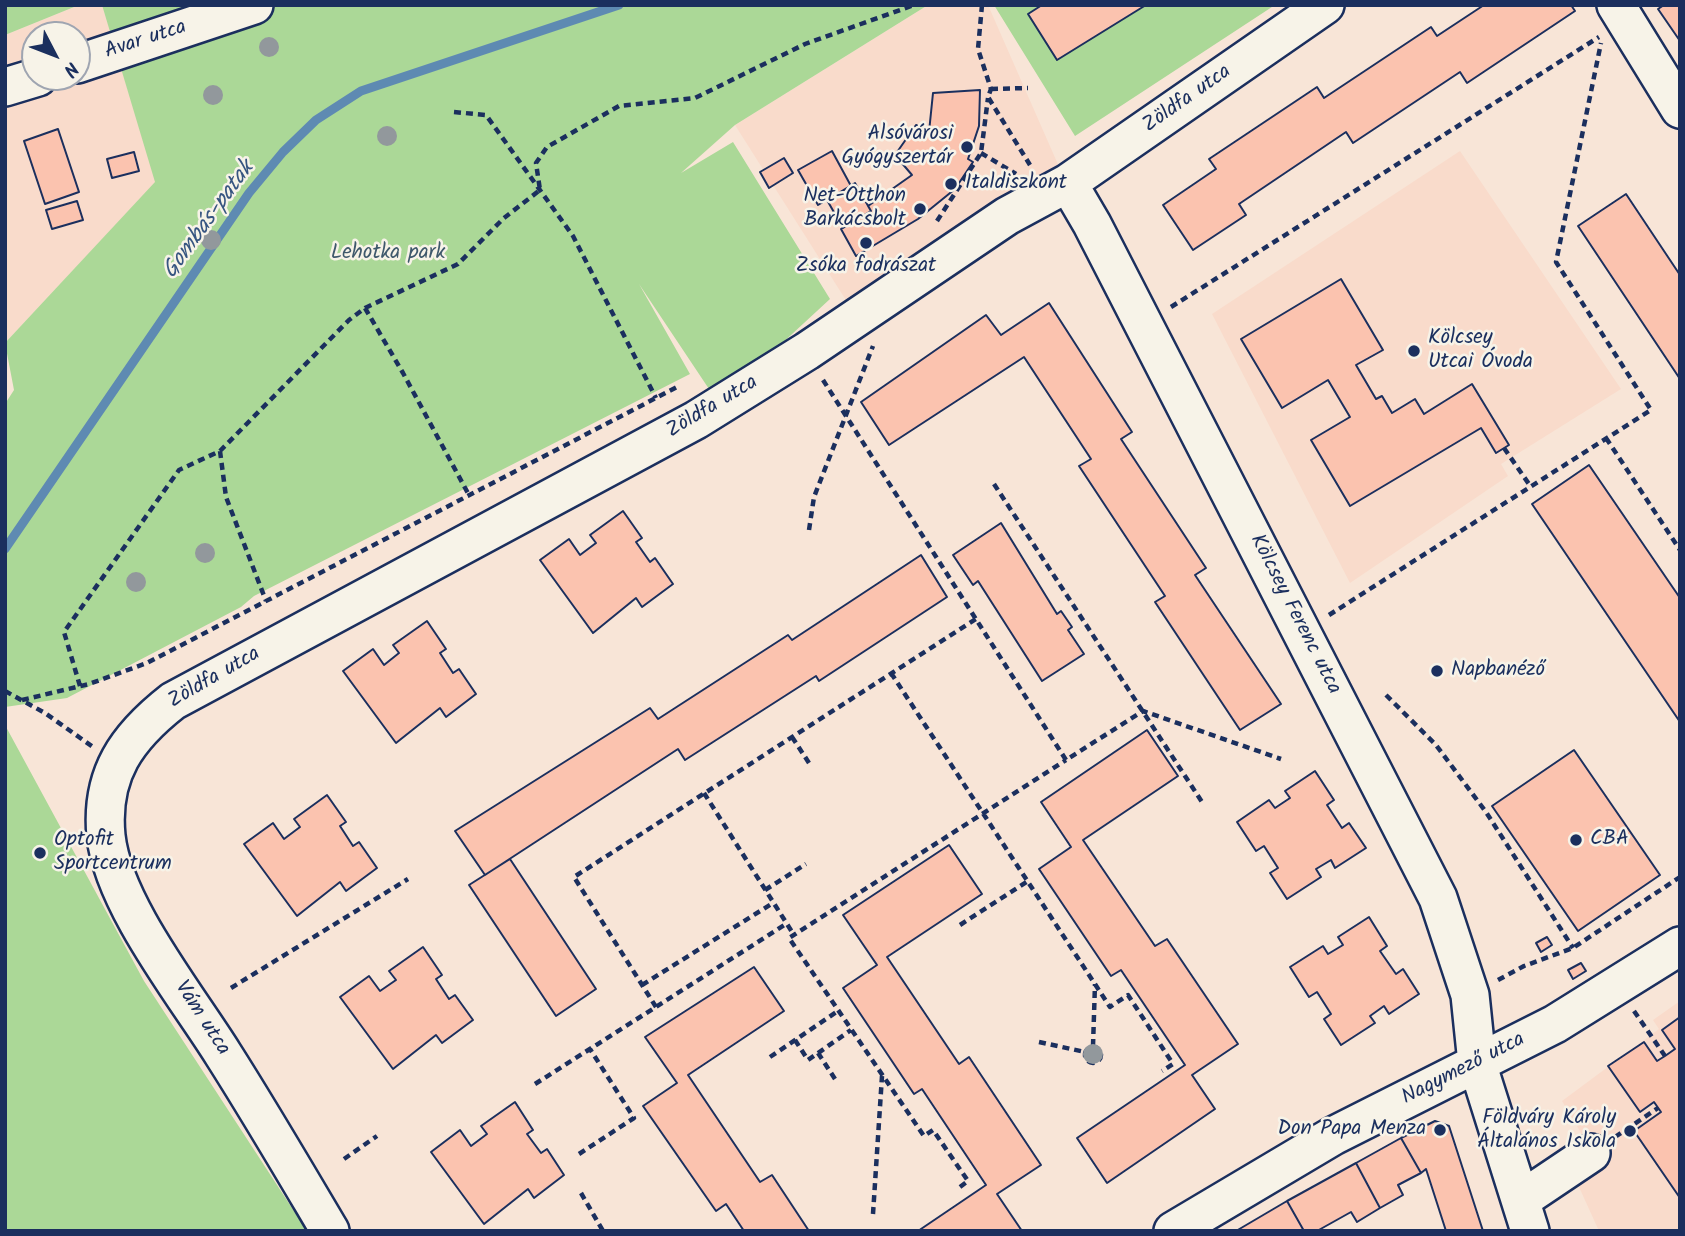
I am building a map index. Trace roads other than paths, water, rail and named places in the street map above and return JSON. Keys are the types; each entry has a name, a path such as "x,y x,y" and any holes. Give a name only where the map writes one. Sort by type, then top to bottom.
{"street":[{"name":"Avar utca","path":"91,59 254,5"},
{"name":"Zöldfa utca","path":"111,779 134,736 173,701 650,446 807,351 1007,216 1068,183 1325,5"},
{"path":"1616,5 1680,110"},
{"name":"Kölcsey Ferenc utca","path":"1068,183 1303,632 1438,898 1470,995 1477,1063 1525,1216"},
{"name":"Vám utca","path":"111,779 106,836 116,875 133,911 330,1231"},
{"name":"Nagymező utca","path":"1173,1231 1333,1136 1555,1024 1680,946"},
{"path":"1525,1216 1591,1153"}],"waterway":[{"name":"Gombás-patak","path":"5,549 249,193 283,152 316,120 361,91 619,5"}],"place":[{"name":"Alsóvárosi Gyógyszertár","path":"967,147"},
{"name":"Italdiszkont","path":"951,184"},
{"name":"Net-Otthon Barkácsbolt","path":"920,209"},
{"name":"Zsóka fodrászat","path":"866,243"},
{"name":"Kölcsey Utcai Óvoda","path":"1414,351"},
{"name":"Napbanéző","path":"1437,671"},
{"name":"CBA","path":"1576,840"},
{"name":"Optofit Sportcentrum","path":"40,853"},
{"name":"Don Papa Menza","path":"1440,1130"},
{"name":"Földváry Károly Általános Iskola","path":"1630,1131"}],"park label":[{"name":"Lehotka park","path":"388,254"}]}
